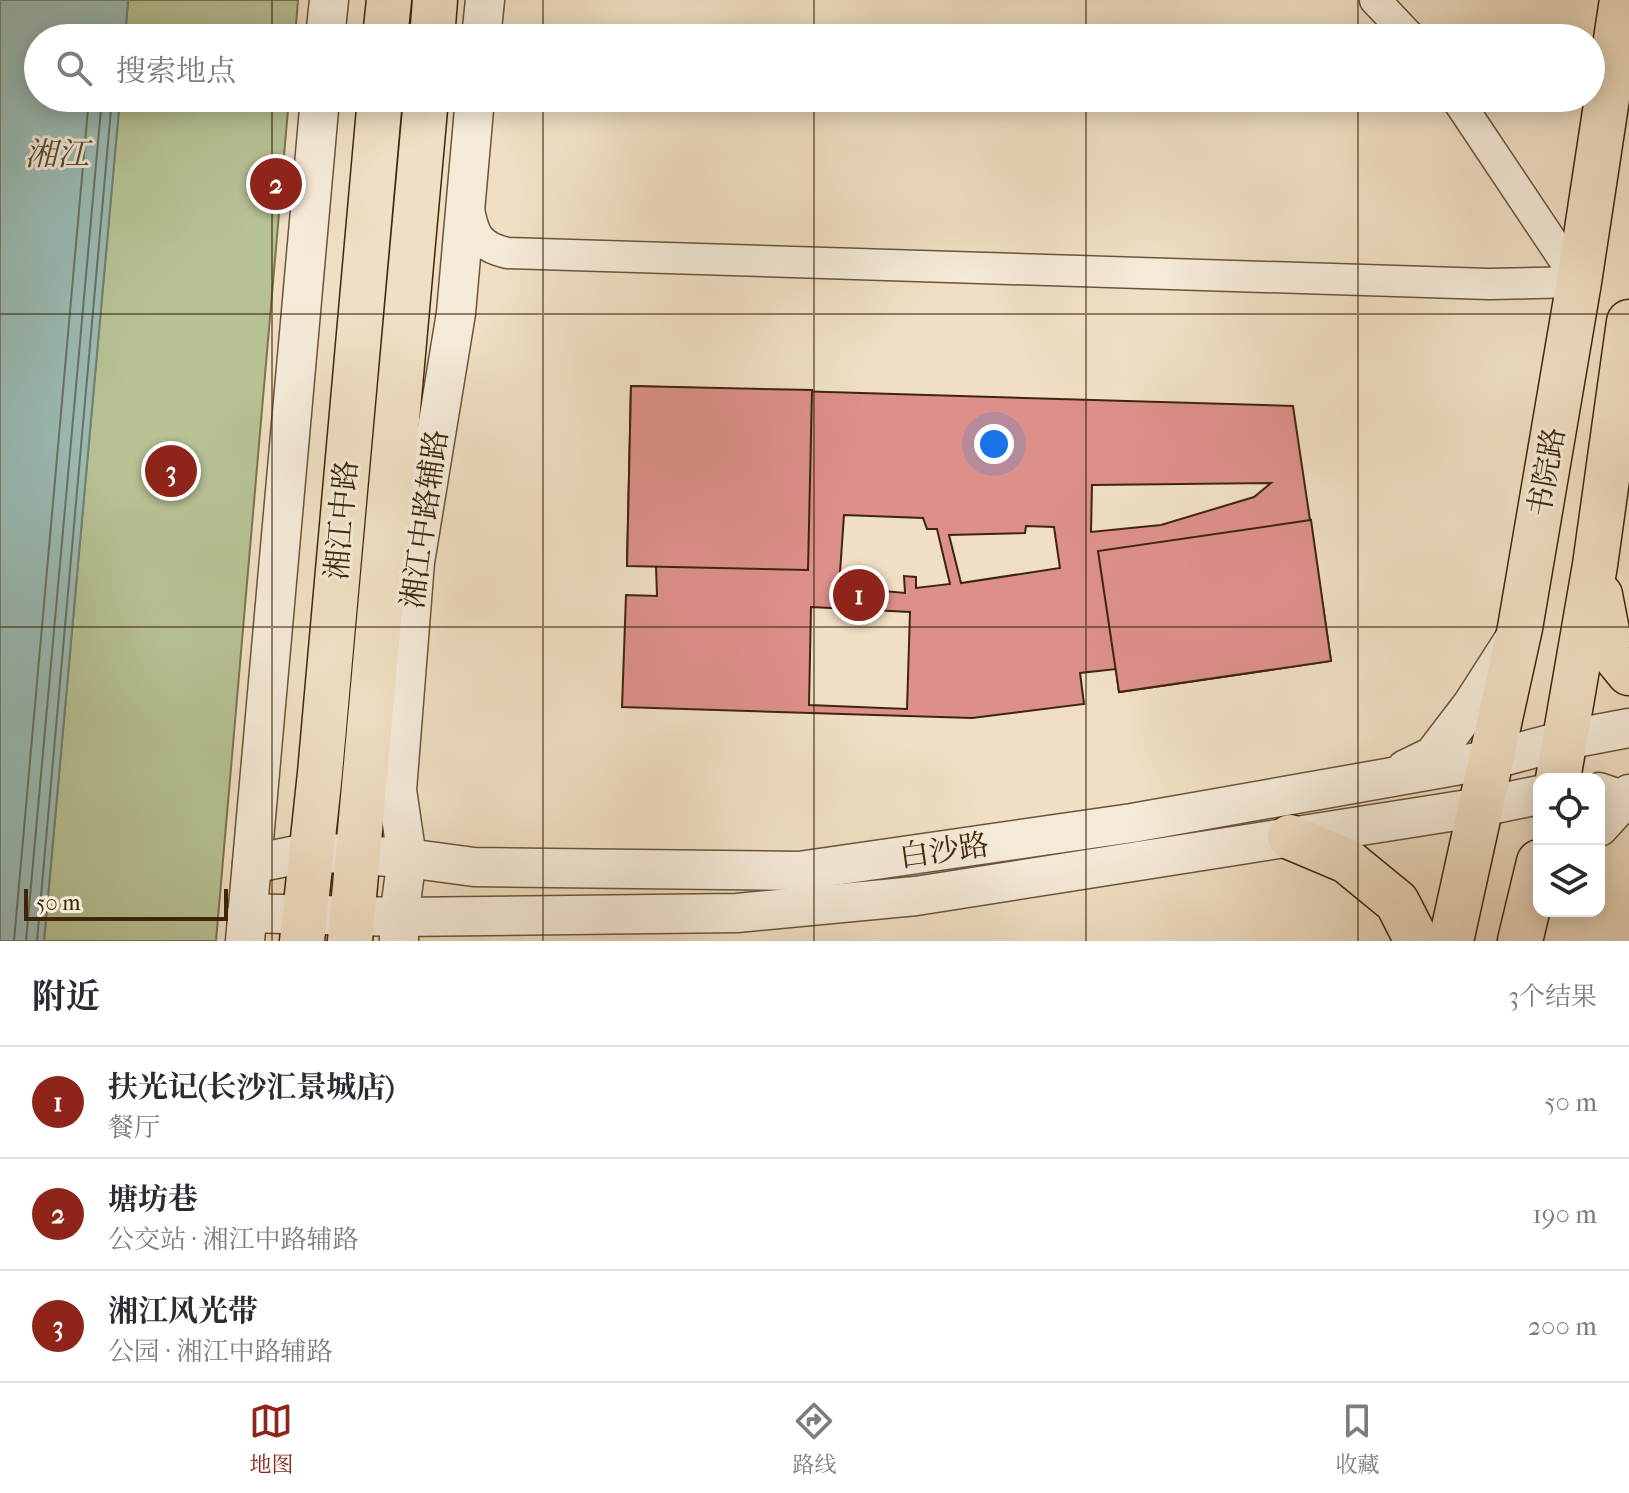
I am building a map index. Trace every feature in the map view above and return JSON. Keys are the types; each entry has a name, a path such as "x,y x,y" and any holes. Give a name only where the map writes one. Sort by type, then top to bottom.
{"main road":[{"path":"386,24 389,0"},
{"path":"433,24 435,0"},
{"name":"书院路","path":"1605,111 1622,0"},
{"name":"湘江中路","path":"303,928 379,112"},
{"name":"湘江中路","path":"351,929 425,112"},
{"name":"书院路","path":"1451,941 1494,759 1520,628 1605,112"},
{"name":"书院路","path":"1591,773 1595,565 1629,322"},
{"path":"1595,565 1611,651 1629,673"},
{"path":"1290,837 1347,861 1397,902 1417,941"},
{"path":"1520,941 1533,887"}],"street":[{"path":"326,24 329,0"},
{"path":"482,24 485,0"},
{"path":"1375,0 1398,24"},
{"path":"246,927 319,112"},
{"name":"湘江中路辅路","path":"399,929 407,858 397,790 415,562 456,313 474,112"},
{"path":"1465,112 1579,282"},
{"path":"466,195 477,237 491,249 507,253 1489,284 1579,282"},
{"path":"1390,777 1433,756 1472,705 1520,628"},
{"name":"白沙路","path":"1597,773 1629,728"},
{"name":"白沙路","path":"252,864 311,852 407,858 474,867 799,871 1101,828 1494,759 1553,773"},
{"name":"白沙路","path":"246,927 399,929 737,913 916,896 1481,807 1533,795"},
{"path":"1532,941 1542,917"}],"green space":[{"path":"128,0 298,0 296,24 126,24"},
{"path":"119,112 288,112 216,941 44,941"}],"water":[{"name":"湘江","path":"0,0 128,0 126,24 24,24 24,112 119,112 44,941 0,941"}],"building":[{"path":"631,386 1293,406 1331,661 1119,692 1116,669 1080,673 1084,704 972,718 622,707 626,595 657,596 656,566 627,566","holes":["1271,483 1254,497 1161,525 1091,532 1092,485","844,515 923,518 927,529 937,529 950,584 916,588 916,577 904,576 905,593 839,587","1026,526 1054,527 1060,568 961,583 949,535 1025,533","811,607 910,612 907,709 809,705"]},
{"path":"631,386 812,390 808,570 627,566"},
{"path":"1311,520 1331,661 1119,692 1098,551"}],"place":[{"name":"塘坊巷","path":"276,184"},
{"name":"湘江风光带","path":"171,471"},
{"name":"扶光记(长沙汇景城店)","path":"859,595"}]}
